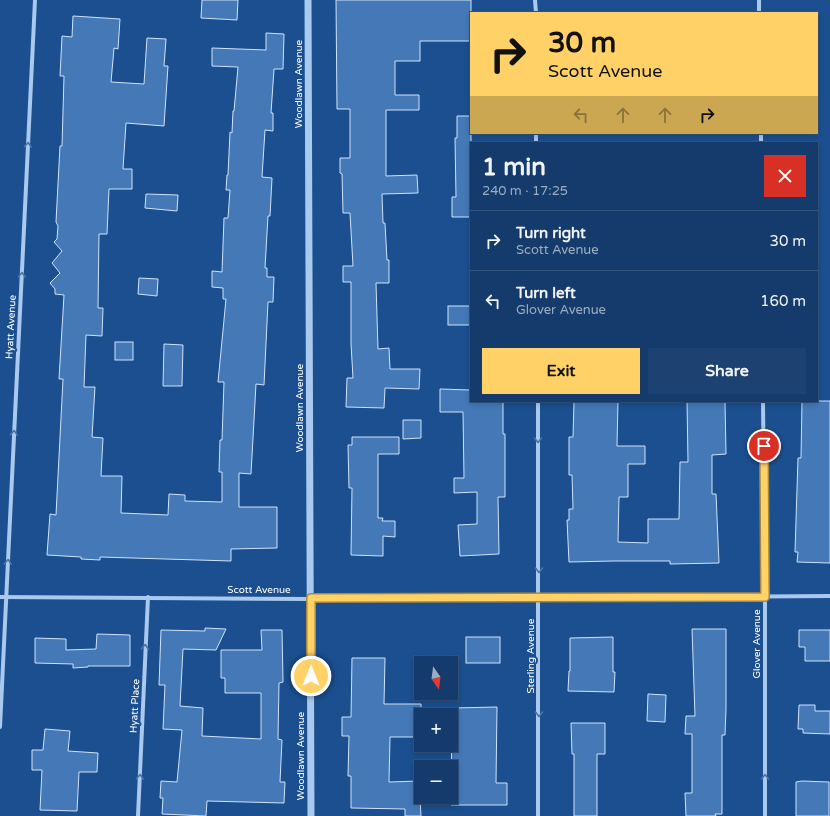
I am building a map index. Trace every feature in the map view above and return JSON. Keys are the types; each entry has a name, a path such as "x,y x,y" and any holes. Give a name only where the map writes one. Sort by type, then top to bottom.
{"street":[{"name":"Hyatt Avenue","path":"0,727 35,0"},
{"name":"Woodlawn Avenue","path":"308,0 311,816"},
{"path":"536,0 536,12"},
{"path":"759,0 759,12"},
{"name":"Sterling Avenue","path":"538,402 538,816"},
{"name":"Glover Avenue","path":"763,402 765,597 764,816"},
{"name":"Scott Avenue","path":"0,596 311,598 830,596"},
{"name":"Hyatt Place","path":"138,816 148,597"}],"building":[{"path":"202,0 238,0 237,20 201,18"},
{"path":"336,0 471,0 470,41 420,41 420,61 395,61 395,95 419,95 419,110 386,110 386,176 417,175 418,193 382,194 383,223 385,223 387,260 389,260 389,283 376,283 378,349 389,348 390,369 420,369 419,389 385,388 384,408 346,407 347,378 353,378 351,344 351,282 343,282 343,266 353,266 350,213 343,213 340,158 350,158 350,109 337,109"},
{"path":"73,16 120,19 118,49 114,48 111,82 144,84 147,38 166,39 164,66 168,66 164,126 126,123 123,169 132,169 132,189 109,189 107,234 99,234 98,308 103,308 102,336 86,335 84,387 95,387 92,437 103,438 101,476 122,476 121,513 168,515 169,494 185,495 185,501 222,502 222,472 219,472 220,440 222,440 224,382 218,382 226,299 223,299 223,288 212,287 212,271 222,272 224,218 228,218 230,190 226,190 230,132 232,133 238,67 212,66 212,48 266,50 266,33 284,34 283,69 274,69 271,113 273,113 273,131 265,130 262,177 272,178 265,268 267,268 267,277 274,277 273,302 268,302 264,385 256,384 251,474 239,473 239,507 277,507 277,548 231,549 231,561 100,557 100,560 81,559 81,557 47,555 50,514 56,515 63,379 59,379 64,295 55,294 55,289 50,283 60,273 52,263 62,251 54,242 57,239 58,226 56,222 60,146 62,146 64,76 60,76 62,36 72,37"},
{"path":"457,116 470,116 470,217 452,217 452,197 456,197 455,138 457,138"},
{"path":"146,194 178,195 177,211 145,208"},
{"path":"139,278 158,279 157,296 138,294"},
{"path":"448,306 470,306 470,325 448,325"},
{"path":"115,342 133,342 133,360 115,360"},
{"path":"164,344 183,345 182,386 163,386"},
{"path":"440,389 470,390 470,402 503,402 503,434 505,434 505,497 498,497 499,554 460,556 458,525 477,524 477,492 454,493 454,478 464,478 463,412 440,412"},
{"path":"830,401 830,563 797,562 798,552 795,552 798,458 801,458 802,402"},
{"path":"574,402 618,402 617,446 645,446 645,464 628,464 628,497 619,497 618,542 648,543 648,519 679,519 680,462 688,462 687,402 725,402 726,454 712,455 712,494 716,494 719,563 670,564 670,561 569,562 567,520 569,520 569,509 573,509 572,475 569,475 569,437 573,437"},
{"path":"403,420 421,420 421,438 403,439"},
{"path":"352,437 399,437 399,454 378,454 378,518 383,518 382,521 395,521 395,537 383,536 383,556 351,555 352,488 349,488 348,445 352,445"},
{"path":"205,628 226,629 216,650 183,649 180,706 203,708 202,736 261,739 261,693 225,693 225,678 221,678 221,650 262,650 261,630 282,630 283,682 279,683 278,739 282,740 280,782 285,782 284,803 207,801 206,816 162,814 163,798 160,798 161,781 177,782 182,730 163,729 165,685 159,685 161,630 205,631"},
{"path":"692,629 726,629 726,709 725,735 722,735 722,814 715,814 716,816 686,816 685,793 692,793 692,734 685,734 686,716 695,716"},
{"path":"799,630 830,630 830,661 805,661 805,647 799,647"},
{"path":"97,634 130,635 130,666 88,666 73,668 73,664 35,663 35,638 66,639 66,650 96,649"},
{"path":"466,637 500,637 500,663 466,663"},
{"path":"613,637 613,672 615,672 614,692 568,691 570,671 570,638"},
{"path":"352,658 385,658 384,704 421,704 421,708 414,708 414,737 390,737 389,782 414,781 414,804 420,804 421,816 405,816 405,809 351,808 351,776 348,776 349,736 342,736 342,717 351,717"},
{"path":"648,694 666,695 665,722 647,721"},
{"path":"799,705 815,705 815,711 830,711 830,734 803,733 803,729 798,729"},
{"path":"497,707 496,783 507,783 507,805 451,805 458,804 458,760 451,760 452,752 458,752 458,708 452,708"},
{"path":"571,723 605,723 605,754 597,754 597,816 574,816 574,754 572,754"},
{"path":"45,729 70,731 68,751 98,753 97,772 79,772 77,811 40,810 42,770 32,770 32,750 43,750"},
{"path":"796,782 829,782 829,816 796,816"}],"route":[{"path":"311,676 311,598 765,597 764,446"}]}
